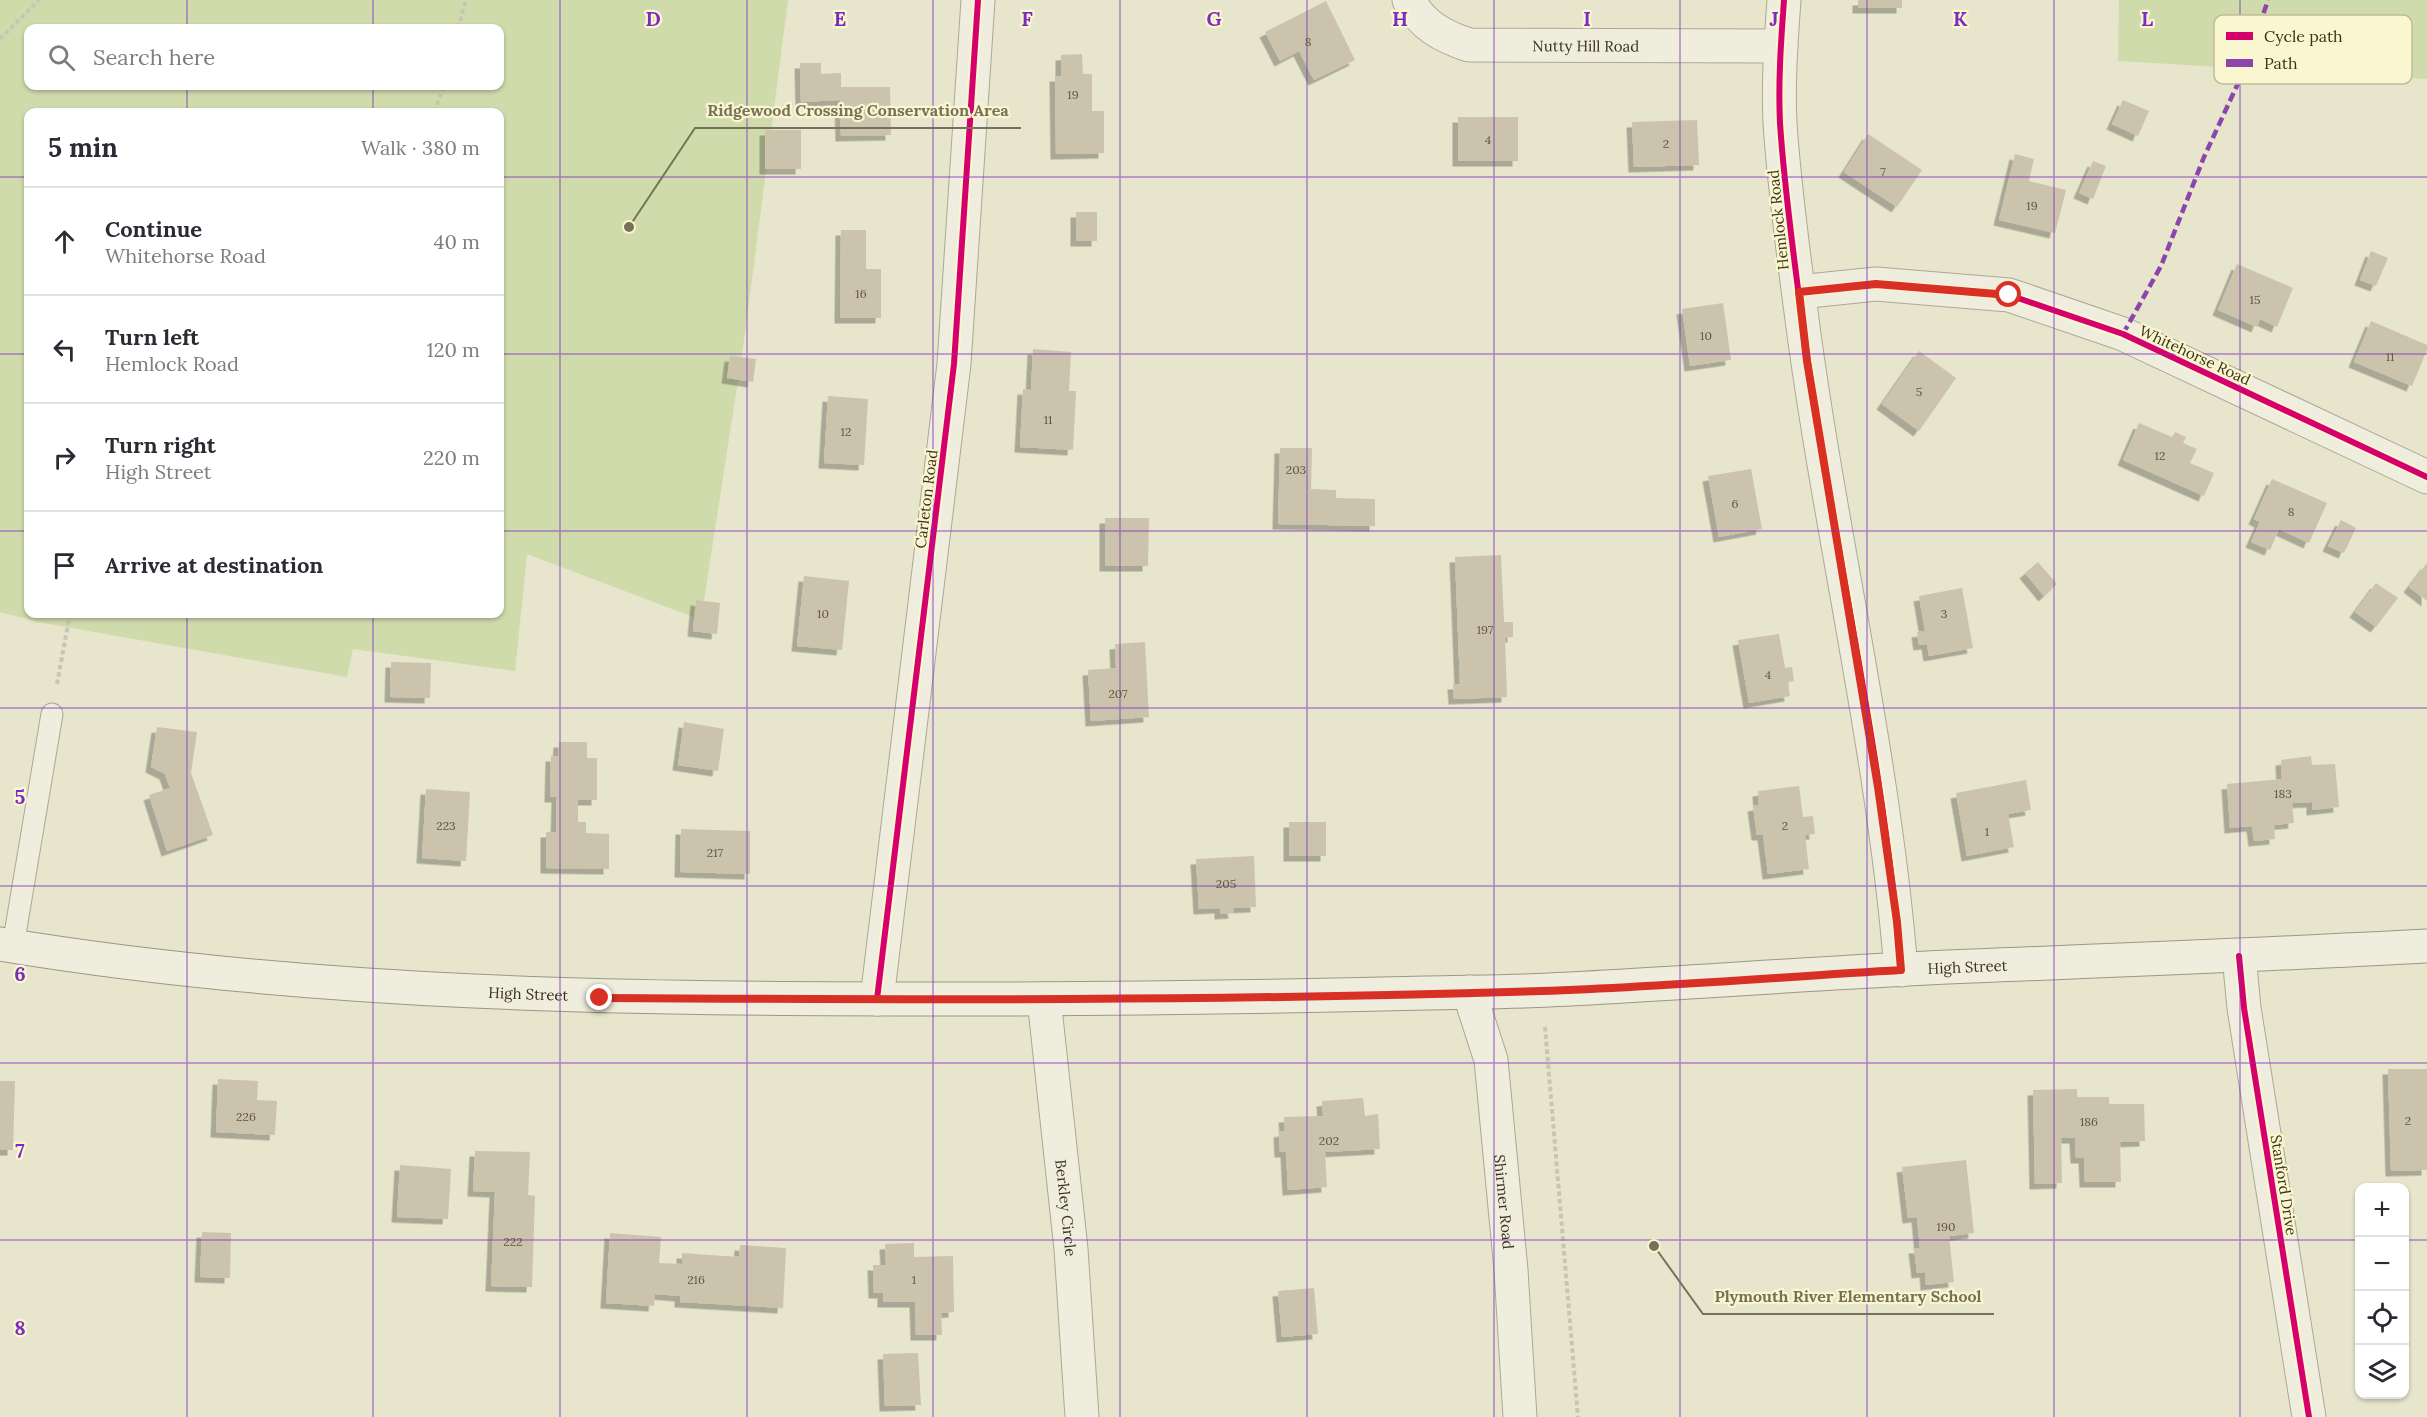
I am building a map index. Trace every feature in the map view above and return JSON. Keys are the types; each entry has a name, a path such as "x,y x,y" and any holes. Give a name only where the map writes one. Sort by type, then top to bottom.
{"street":[{"name":"Carleton Road","path":"877,999 954,364 978,0"},
{"name":"Nutty Hill Road","path":"1409,0 1426,24 1448,39 1470,45 1781,46"},
{"name":"Hemlock Road","path":"1784,0 1781,46 1781,132 1788,218 1809,372 1878,787 1897,922 1901,970"},
{"name":"Whitehorse Road","path":"1799,292 1876,284 2009,295 2123,334 2427,477"},
{"name":"High Street","path":"7,945 174,968 462,992 600,998 877,999 1044,999 1545,990 1901,970 2427,946"},
{"name":"Stanford Drive","path":"2239,956 2244,1008 2309,1417"},
{"name":"Shirmer Road","path":"1470,992 1491,1060 1511,1270 1521,1417"},
{"name":"Berkley Circle","path":"1044,999 1071,1249 1082,1417"}],"lane":[{"path":"7,945 52,714"}],"path":[{"path":"0,39 39,0"},
{"path":"459,24 466,0"},
{"path":"436,108 442,90"},
{"path":"52,714 69,618"},
{"path":"1545,1023 1578,1417"}],"green space":[{"path":"0,0 788,0 744,341 701,620 527,554 515,671 353,649 347,677 38,622 0,612"},
{"path":"2119,0 2427,0 2427,79 2412,78 2412,15 2214,15 2214,67 2118,61"}],"building":[{"path":"1858,0 1902,0 1902,8 1858,8"},
{"path":"1326,1 1355,60 1314,80 1299,51 1280,61 1265,32"},
{"path":"1082,54 1083,74 1092,74 1092,111 1104,111 1104,153 1056,154 1055,76 1061,76 1061,55"},
{"path":"800,63 821,63 821,74 841,73 841,87 890,87 891,135 841,136 840,100 801,102"},
{"path":"2123,100 2149,111 2138,136 2112,124"},
{"path":"1458,117 1518,117 1518,161 1458,161"},
{"path":"1697,120 1699,165 1634,167 1632,122"},
{"path":"765,130 801,130 801,169 765,169"},
{"path":"1868,134 1922,170 1897,207 1844,172"},
{"path":"2015,154 2034,159 2029,181 2066,190 2055,233 1999,220"},
{"path":"2093,161 2106,166 2093,199 2079,193"},
{"path":"1076,212 1097,212 1097,241 1076,241"},
{"path":"841,230 866,230 866,269 881,269 881,318 840,318"},
{"path":"2371,251 2388,258 2376,286 2360,280"},
{"path":"2237,264 2293,288 2277,327 2260,319 2257,327 2218,310"},
{"path":"1723,303 1731,360 1690,366 1682,309"},
{"path":"2371,321 2427,345 2412,386 2354,362"},
{"path":"1033,349 1071,352 1069,391 1076,391 1073,450 1020,447 1023,389 1031,390"},
{"path":"1919,351 1956,378 1919,431 1882,404"},
{"path":"730,356 756,359 753,382 727,378"},
{"path":"828,396 868,399 864,465 824,463"},
{"path":"2139,423 2172,437 2175,432 2186,437 2183,443 2197,449 2190,463 2214,473 2204,496 2123,460"},
{"path":"1280,448 1312,448 1311,489 1336,490 1336,498 1375,499 1375,526 1278,524"},
{"path":"1751,469 1762,529 1719,537 1708,476"},
{"path":"2272,479 2327,503 2309,543 2279,529 2270,550 2251,542 2260,522 2254,519"},
{"path":"1105,518 1149,518 1148,566 1105,566"},
{"path":"2341,520 2356,528 2344,553 2328,546"},
{"path":"1501,555 1504,622 1513,622 1513,637 1505,638 1507,697 1454,699 1453,684 1460,684 1455,557"},
{"path":"2038,562 2057,584 2044,596 2025,573"},
{"path":"2427,563 2427,601 2409,587"},
{"path":"804,576 849,581 842,650 797,646"},
{"path":"2376,583 2398,598 2376,627 2355,612"},
{"path":"1962,588 1973,648 1929,656 1927,644 1919,645 1917,632 1925,631 1919,596"},
{"path":"696,600 720,603 717,634 693,631"},
{"path":"1779,634 1785,668 1792,667 1794,681 1788,682 1790,696 1749,703 1738,640"},
{"path":"1145,642 1149,717 1091,721 1088,670 1116,668 1115,644"},
{"path":"391,662 431,663 430,698 390,697"},
{"path":"684,722 724,729 718,771 678,765"},
{"path":"157,727 197,732 191,773 213,835 167,851 149,795 170,788 165,774 151,767"},
{"path":"559,742 587,742 587,758 597,758 597,800 578,800 578,822 586,822 586,833 609,834 609,869 546,868 546,832 556,832 557,797 550,797 551,756 558,756"},
{"path":"2311,756 2312,765 2335,764 2339,807 2312,810 2312,802 2292,803 2294,823 2274,825 2275,839 2254,841 2252,826 2230,828 2227,784 2282,779 2281,760"},
{"path":"2026,780 2031,810 2008,814 2014,847 1967,856 1956,793"},
{"path":"1799,786 1803,817 1813,816 1815,834 1805,835 1809,869 1768,874 1763,835 1757,835 1753,806 1759,805 1758,791"},
{"path":"426,789 470,792 466,861 422,858"},
{"path":"1289,822 1326,822 1326,856 1289,856"},
{"path":"681,829 750,831 750,874 680,872"},
{"path":"1254,856 1256,907 1233,908 1234,913 1220,914 1220,908 1199,909 1196,859"},
{"path":"2388,1069 2427,1069 2427,1170 2391,1171"},
{"path":"218,1079 258,1081 257,1100 277,1101 275,1135 216,1132"},
{"path":"0,1081 15,1081 13,1150 0,1150"},
{"path":"2077,1089 2077,1097 2109,1097 2109,1104 2144,1104 2145,1141 2120,1142 2121,1182 2085,1182 2084,1158 2076,1158 2075,1138 2061,1138 2062,1183 2035,1184 2033,1090"},
{"path":"1363,1098 1365,1116 1378,1114 1380,1149 1325,1152 1327,1187 1288,1190 1286,1152 1280,1152 1279,1132 1285,1131 1284,1117 1323,1116 1322,1101"},
{"path":"475,1151 530,1152 528,1195 535,1196 532,1287 491,1286 495,1192 473,1191"},
{"path":"1966,1160 1974,1233 1949,1236 1954,1282 1926,1285 1925,1272 1917,1273 1914,1248 1920,1248 1917,1217 1908,1218 1902,1167"},
{"path":"400,1165 451,1169 448,1219 397,1217"},
{"path":"202,1232 231,1233 230,1278 200,1277"},
{"path":"610,1233 661,1237 659,1263 682,1264 682,1253 739,1257 740,1245 786,1248 783,1308 680,1302 680,1296 655,1294 654,1306 606,1303"},
{"path":"914,1243 914,1257 953,1256 954,1312 941,1313 942,1335 916,1335 915,1302 883,1302 883,1293 874,1293 873,1265 886,1265 885,1244"},
{"path":"1314,1288 1318,1334 1282,1337 1278,1291"},
{"path":"918,1353 921,1405 885,1406 883,1354"}],"marked path":[{"path":"2263,15 2268,0"},
{"path":"2123,334 2161,266 2204,157 2238,84"}],"cycle path":[{"path":"877,999 954,364 978,0"},
{"path":"1784,0 1779,108 1791,236 1825,470 1882,803 1901,970"},
{"path":"1799,292 1876,284 2009,295 2123,334 2427,477"},
{"path":"2239,956 2244,1008 2309,1417"}],"place":[{"name":"Ridgewood Crossing Conservation Area","path":"629,227"},
{"name":"Plymouth River Elementary School","path":"1654,1246"}],"route":[{"path":"600,998 1044,999 1348,996 1545,990 1901,970 1897,922 1878,787 1807,361 1799,292 1876,284 2009,295"}]}
